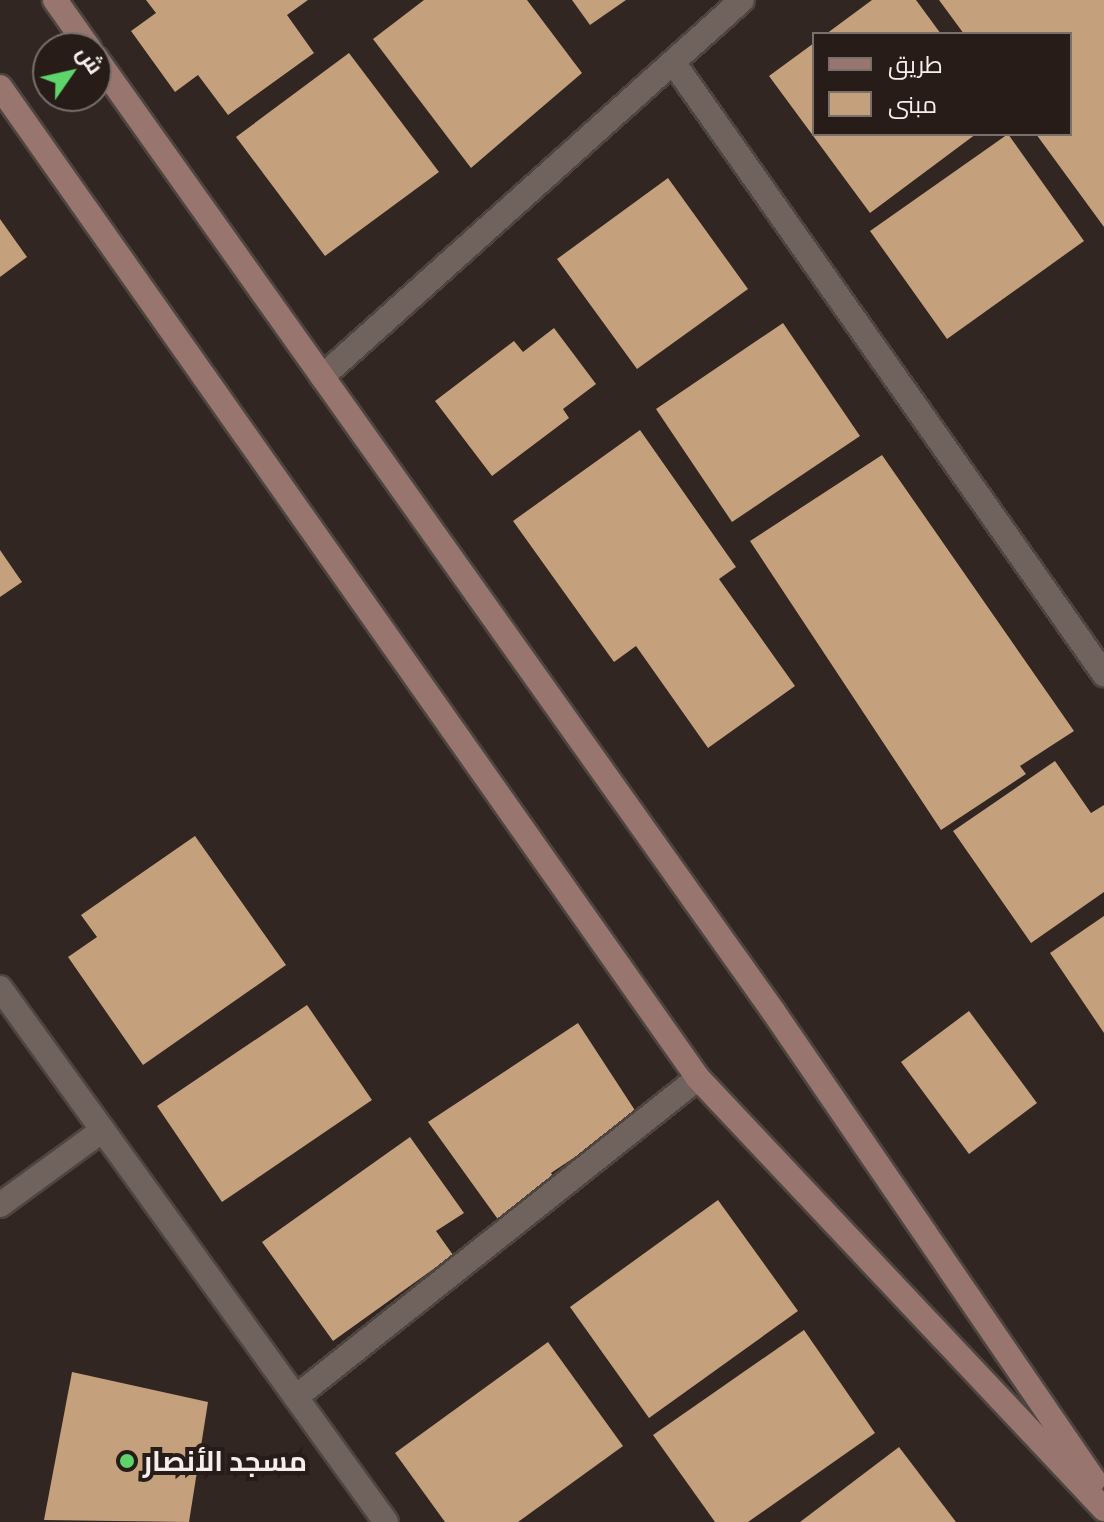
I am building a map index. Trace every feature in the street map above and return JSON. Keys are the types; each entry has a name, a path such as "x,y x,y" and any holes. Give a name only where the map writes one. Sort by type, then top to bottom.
{"street":[{"path":"55,0 78,32"},
{"path":"322,377 742,0"},
{"path":"673,62 1104,674"},
{"path":"112,81 773,1011 1104,1496"},
{"path":"0,87 698,1078 1104,1509"},
{"path":"0,988 386,1522"},
{"path":"296,1397 698,1078"},
{"path":"0,1205 103,1130"}],"building":[{"path":"146,0 308,0 287,15 314,53 228,115 198,75 175,92 131,31 156,13"},
{"path":"424,0 527,0 582,73 471,168 373,39"},
{"path":"572,0 626,0 590,25"},
{"path":"872,0 916,0 940,32 829,32"},
{"path":"939,0 1104,0 1104,227 1037,136 1072,136 1072,32 963,32"},
{"path":"812,44 812,134 769,76"},
{"path":"349,53 439,172 325,256 236,137"},
{"path":"813,136 973,136 870,213"},
{"path":"1005,136 1009,136 1084,241 947,339 870,231"},
{"path":"668,178 748,289 637,369 557,259"},
{"path":"0,219 27,257 0,277"},
{"path":"783,323 860,436 732,522 656,409"},
{"path":"554,328 596,384 563,409 569,418 492,476 435,401 514,341 523,352"},
{"path":"640,430 736,567 719,579 795,686 708,748 636,646 614,662 513,521"},
{"path":"882,455 1074,731 1020,766 1026,774 941,830 750,541"},
{"path":"0,550 22,582 0,597"},
{"path":"1055,761 1091,813 1104,805 1104,892 1031,943 953,831"},
{"path":"195,836 286,965 143,1065 68,957 97,937 81,915"},
{"path":"1104,916 1104,1033 1050,953"},
{"path":"307,1005 372,1100 222,1202 157,1106"},
{"path":"969,1011 1037,1103 969,1154 901,1062"},
{"path":"578,1023 638,1115 551,1173 561,1187 502,1225 428,1122"},
{"path":"410,1137 464,1213 436,1231 453,1255 333,1341 262,1242"},
{"path":"718,1200 798,1311 649,1418 570,1307"},
{"path":"804,1330 875,1433 748,1522 715,1522 653,1435"},
{"path":"548,1342 623,1446 518,1522 445,1522 395,1453"},
{"name":"مسجد الأنصار","path":"72,1372 208,1402 189,1522 44,1520"},
{"path":"899,1447 956,1522 800,1522"}],"place":[{"name":"مسجد الأنصار","path":"127,1461"}]}
